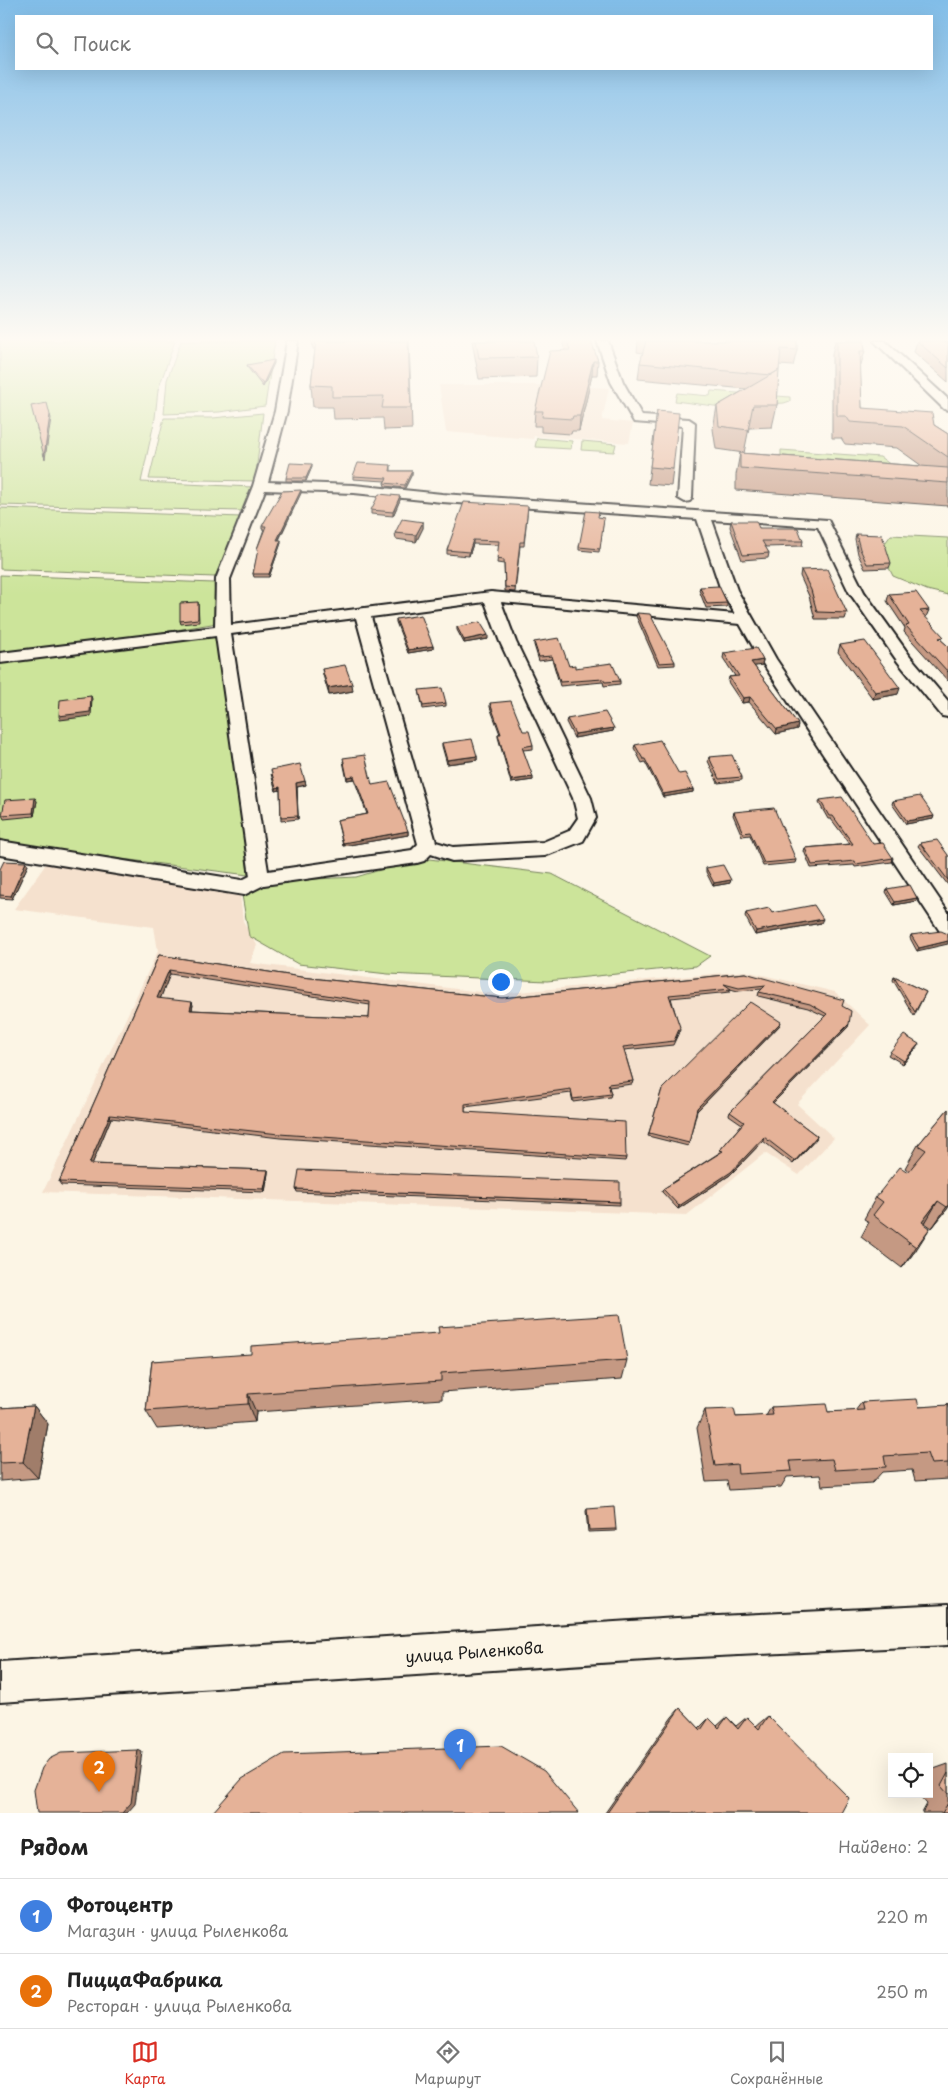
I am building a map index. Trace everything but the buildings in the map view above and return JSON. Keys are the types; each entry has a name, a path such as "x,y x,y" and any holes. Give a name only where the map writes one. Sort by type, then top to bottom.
{"street":[{"path":"260,879 223,631 223,579 260,486 277,426"},
{"path":"684,498 689,426"},
{"path":"260,486 354,489 442,498 823,523 857,592 904,658 948,712"},
{"path":"703,515 729,590 768,659 948,928"},
{"path":"0,658 491,597 747,620"},
{"path":"428,846 452,854 545,849 576,836 587,818 582,798 508,642 491,597"},
{"path":"362,613 428,846"},
{"path":"0,848 244,888 260,879 418,856 428,846"},
{"name":"улица Рыленкова","path":"0,1682 677,1638 948,1624"}],"shaded area":[{"path":"445,426 632,426 629,443 534,436 533,439 446,432"},
{"path":"46,864 240,893 243,921 257,945 250,963 496,994 745,971 835,992 870,1025 797,1104 834,1138 799,1175 765,1153 687,1215 43,1192 158,951 154,927 14,909"}],"green space":[{"path":"0,426 153,426 141,482 252,487 242,511 0,505"},
{"path":"162,426 262,426 255,481 149,479"},
{"path":"537,438 572,441 571,449 535,447"},
{"path":"582,441 616,444 614,452 581,450"},
{"path":"781,450 880,457 902,473 781,462"},
{"path":"0,508 241,517 215,577 0,569"},
{"path":"891,535 948,538 948,595 927,590 893,576 880,550"},
{"path":"0,575 214,583 217,623 165,632 0,654"},
{"path":"217,630 233,717 248,875 51,850 0,841 0,662"},
{"path":"421,858 552,874 710,956 696,966 547,981 388,974 298,964 249,936 242,895 274,881 356,877"}],"place":[{"name":"Фотоцентр","path":"460,1770"},
{"name":"ПиццаФабрика","path":"99,1792"}]}
